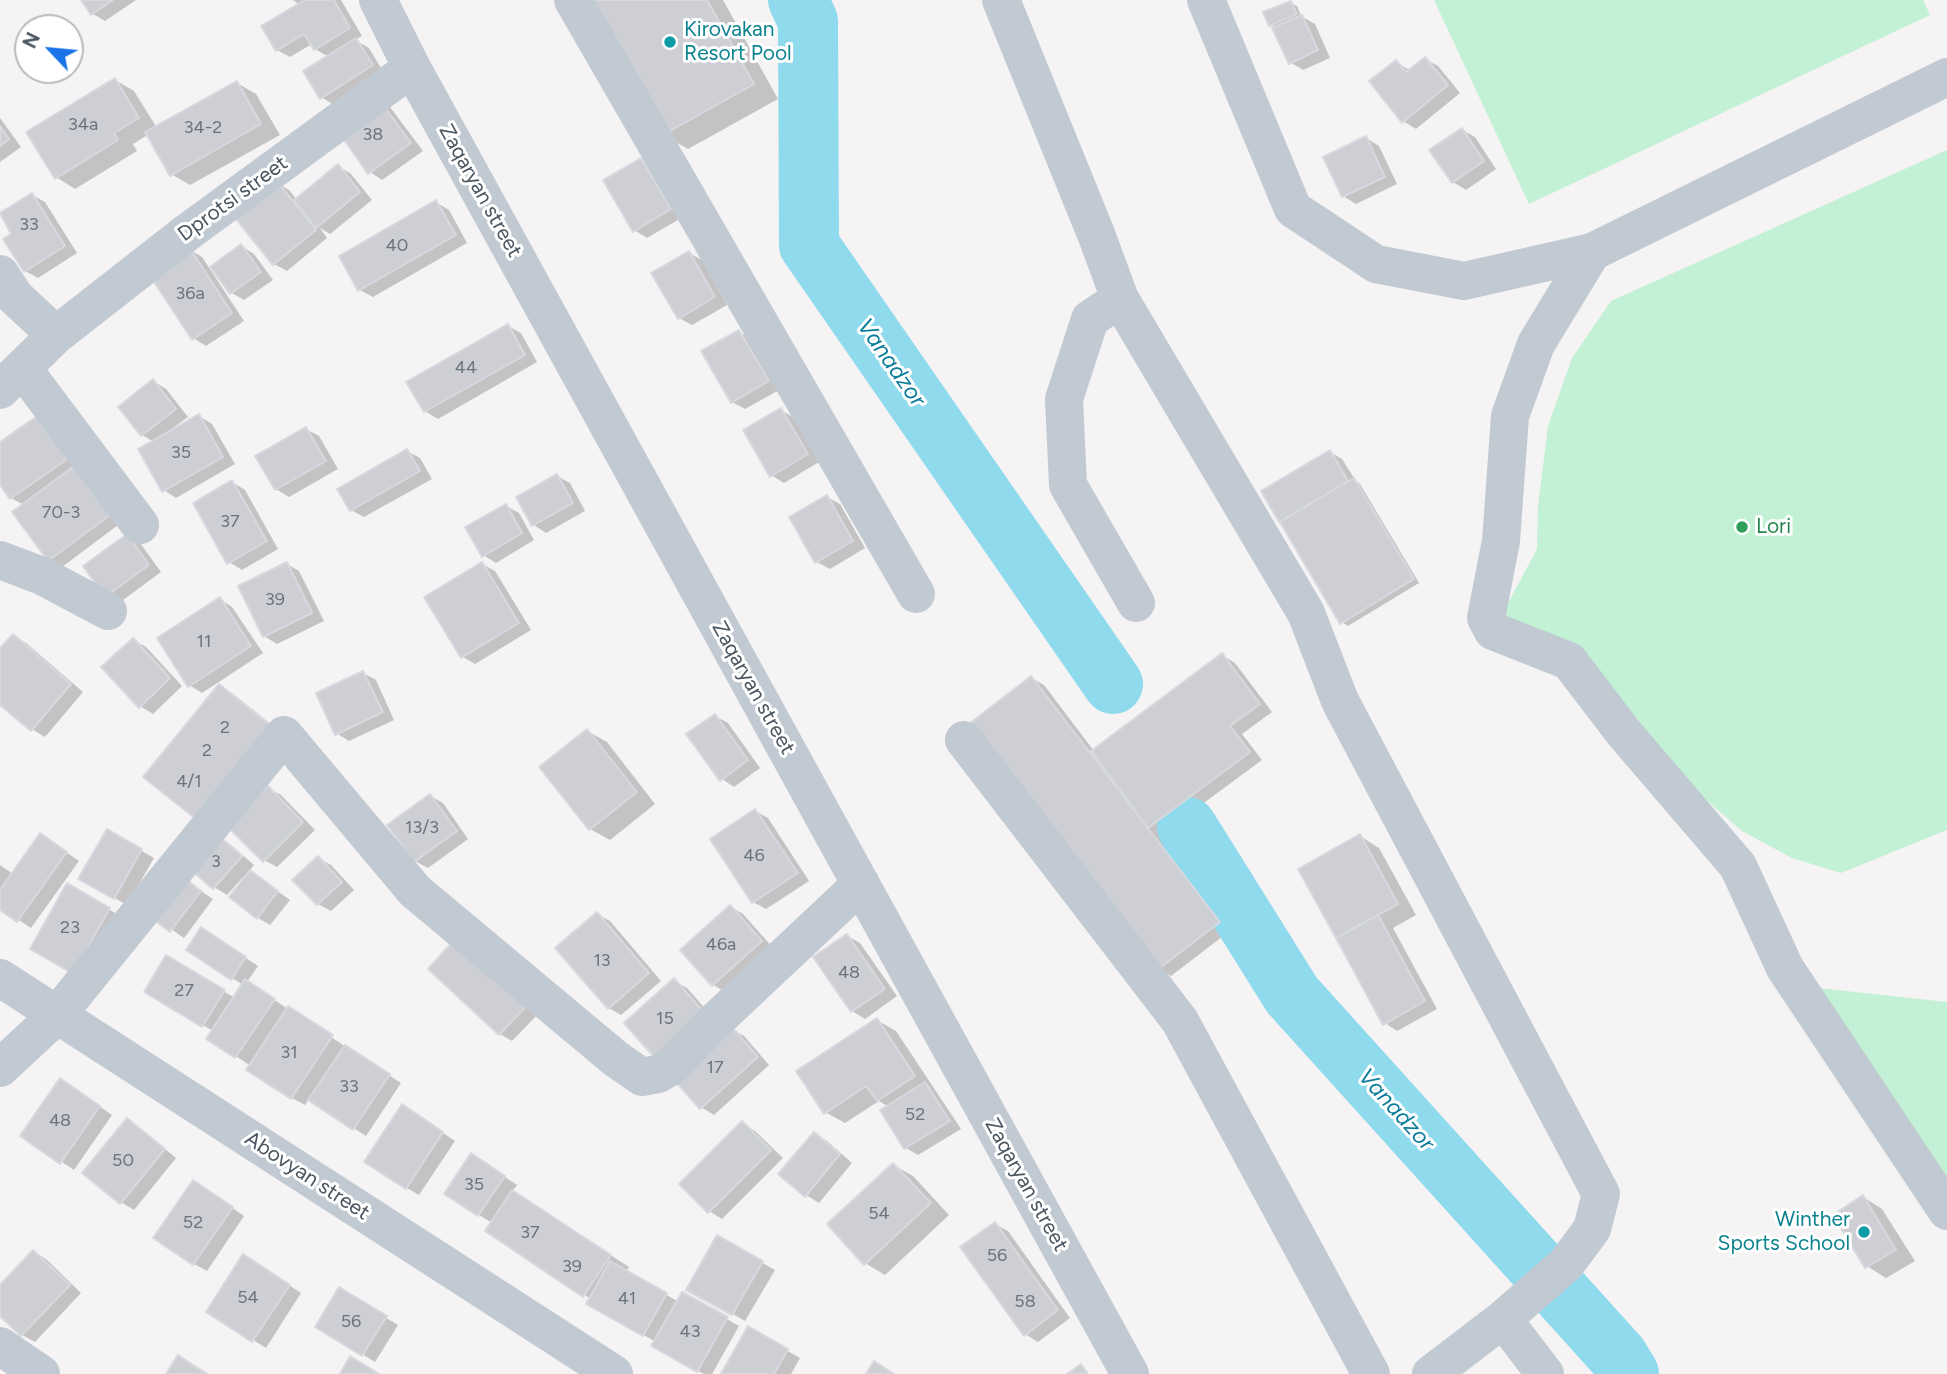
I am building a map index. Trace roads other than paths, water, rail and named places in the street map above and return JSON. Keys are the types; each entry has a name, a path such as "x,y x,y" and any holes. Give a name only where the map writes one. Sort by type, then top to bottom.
{"street":[{"name":"Zaqaryan street","path":"378,0 412,68 1130,1374"},
{"path":"573,0 916,594"},
{"path":"1001,0 1120,299 1306,612 1340,701 1601,1194 1592,1229 1566,1264 1503,1319 1431,1374"},
{"path":"1206,0 1293,209 1376,264 1464,281 1592,252 1947,77"},
{"name":"Dprotsi street","path":"12,379 56,335 189,231 412,68"},
{"path":"1592,252 1536,344 1510,416 1501,541 1486,618 1493,631 1569,661 1623,733 1738,866 1785,968 1947,1211"},
{"path":"0,275 15,297 56,335"},
{"path":"1120,299 1090,319 1064,399 1068,485 1136,603"},
{"path":"12,379 140,525"},
{"path":"0,560 42,576 108,611"},
{"path":"0,1068 57,1015 284,735 415,891 616,1059 642,1077 658,1074 672,1066 710,1026 861,884"},
{"path":"964,740 1180,1021 1371,1374"},
{"name":"Abovyan street","path":"0,978 614,1374"},
{"path":"1503,1319 1545,1374"},
{"path":"0,1346 41,1374"}],"waterway":[{"name":"Vanadzor","path":"798,0 808,21 809,245 1113,684"},
{"name":"Vanadzor","path":"1187,827 1292,995 1618,1356 1629,1374"}],"place":[{"name":"Kirovakan Resort Pool","path":"670,42"},
{"name":"Lori","path":"1742,527"},
{"name":"Winther Sports School","path":"1864,1232"}]}
